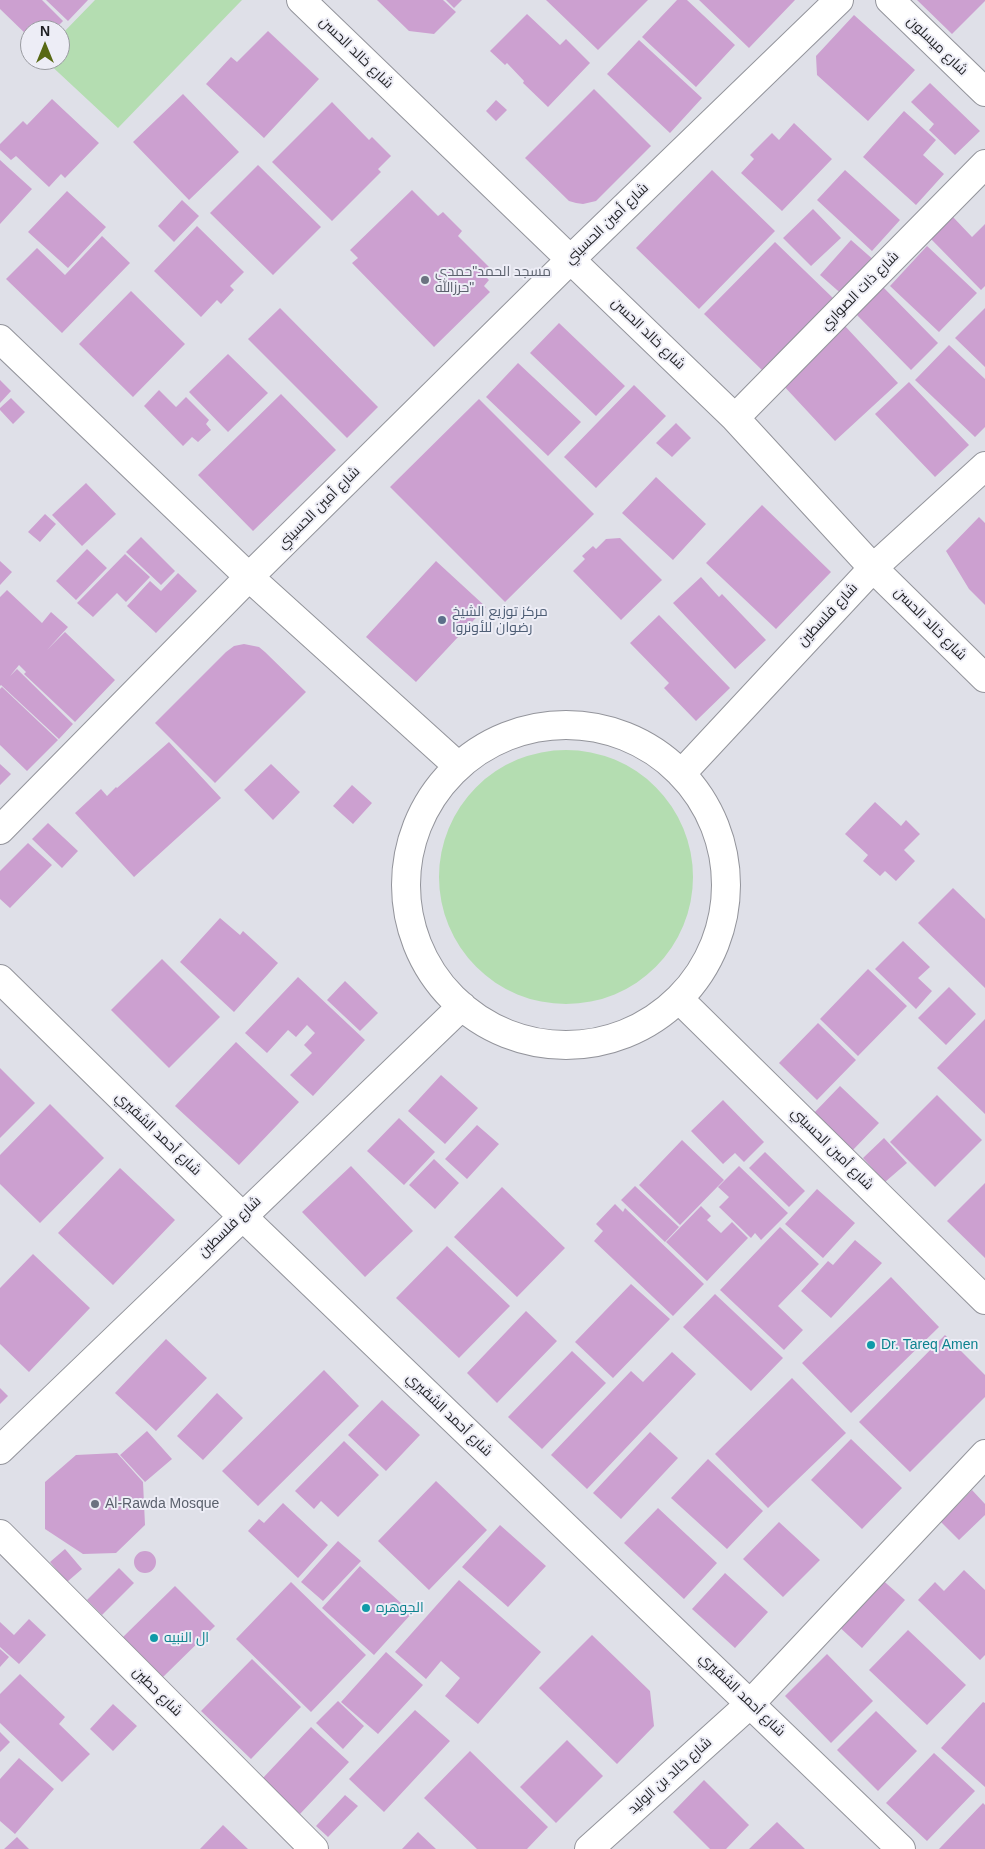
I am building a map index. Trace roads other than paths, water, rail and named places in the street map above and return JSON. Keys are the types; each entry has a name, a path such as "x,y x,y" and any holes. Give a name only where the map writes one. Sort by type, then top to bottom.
{"street":[{"name":"شارع خالد الحسن","path":"301,0 735,418 873,568 985,678"},
{"name":"شارع أمين الحسيني","path":"0,830 249,577 570,260 839,0"},
{"name":"شارع ميسلون","path":"890,0 985,92"},
{"name":"شارع ذات الصواري","path":"735,418 985,164"},
{"path":"0,339 249,577 458,766"},
{"name":"شارع فلسطين","path":"681,774 873,568 985,466"},
{"path":"566,724 624,735 643,744 661,756 681,774 694,788 707,809 718,833 724,858 726,885 724,911 718,937 699,974 678,999 649,1021 624,1034 605,1040 566,1045 526,1040 489,1025 462,1006 437,981 424,960 414,937 407,911 405,885 407,858 414,833 424,809 437,788 458,766 489,744 508,735 526,730 566,724"},
{"name":"شارع أحمد الشقيري","path":"0,979 242,1216 901,1849"},
{"name":"شارع أمين الحسيني","path":"678,999 985,1300"},
{"name":"شارع فلسطين","path":"0,1450 462,1006"},
{"name":"شارع خالد بن الوليد","path":"589,1849 750,1704 985,1454"},
{"name":"شارع حطين","path":"0,1534 314,1849"}],"place":[{"name":"مسجد الحمد\"حمدي حرزالله\"","path":"425,280"},
{"name":"مركز توزيع الشيخ رضوان للأونروا","path":"442,620"},
{"name":"Dr. Tareq Amen","path":"871,1345"},
{"name":"Al-Rawda Mosque","path":"95,1504"},
{"name":"الجوهره","path":"366,1608"},
{"name":"ال النبيه","path":"154,1638"}]}
